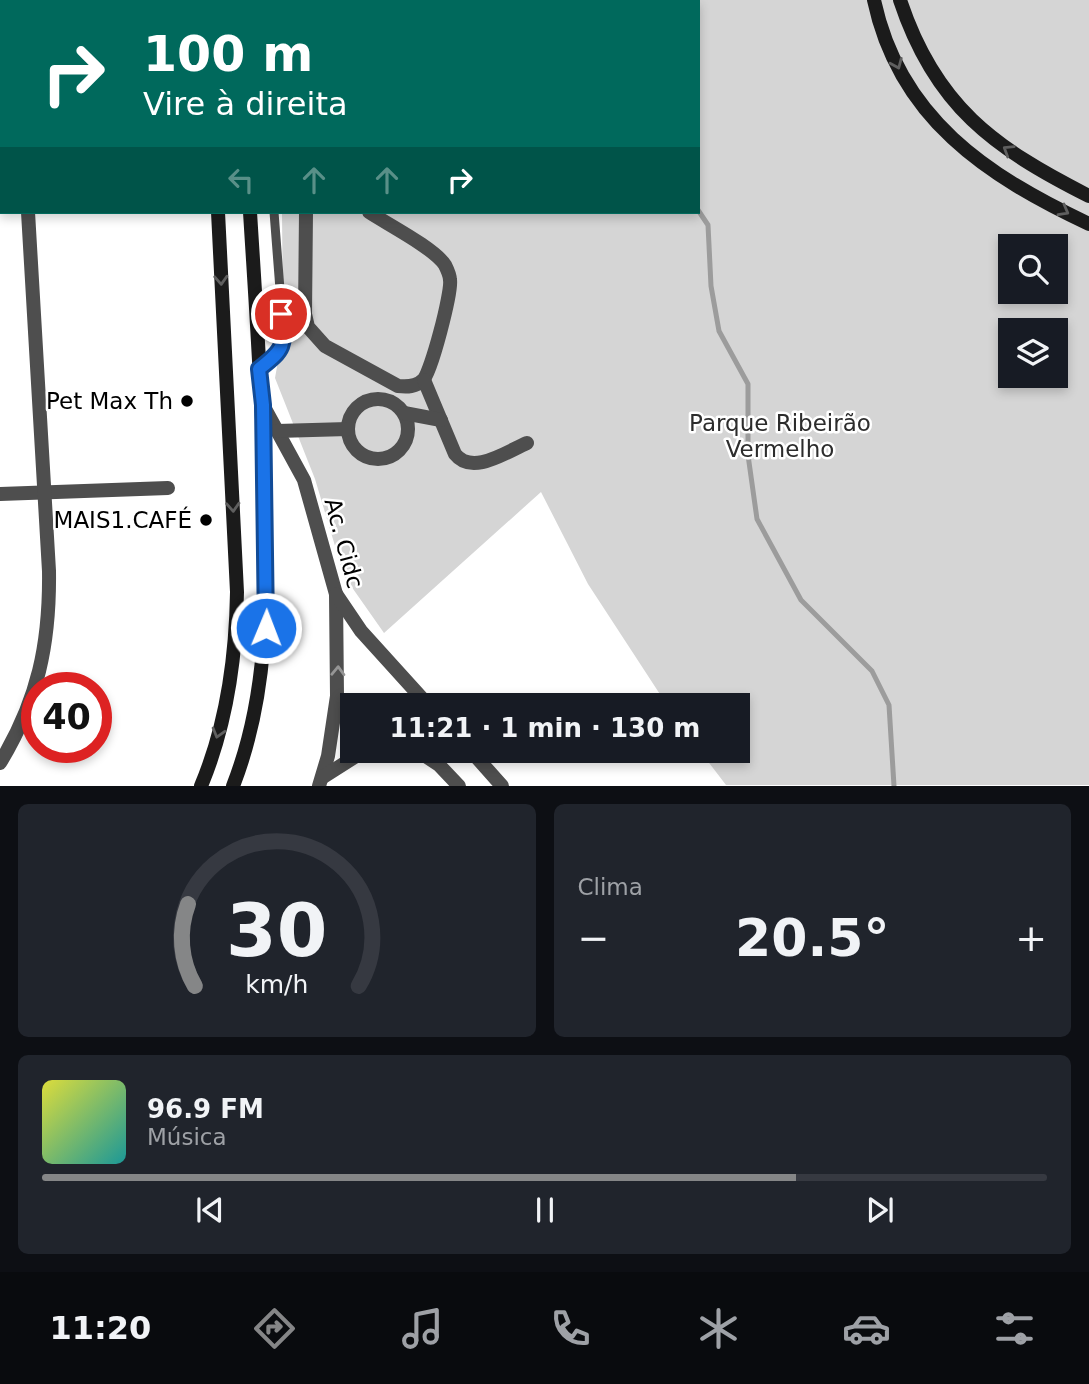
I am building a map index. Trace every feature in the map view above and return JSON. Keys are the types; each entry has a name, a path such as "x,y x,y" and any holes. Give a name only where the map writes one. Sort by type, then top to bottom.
{"street":[{"path":"874,0 900,73 927,113 942,129 987,169 1089,224"},
{"path":"900,0 909,28 932,73 955,104 992,140 1089,196"},
{"path":"0,763 33,698 45,646 50,595 28,214"},
{"path":"201,786 225,709 236,626 237,592 218,214"},
{"path":"233,786 256,709 267,610 263,405 250,214"},
{"path":"306,214 307,327 325,346 398,386 411,387 424,380"},
{"path":"372,214 433,253 445,264 450,279 450,295 424,380 455,454 461,461 469,464 527,443"},
{"path":"391,402 398,386"},
{"path":"404,413 409,430 404,446 398,453 382,460 373,459 358,452 352,445 348,429 353,412 366,401 383,399 404,413 442,420"},
{"name":"Ac. Cidc","path":"263,405 304,480 336,594 337,696 321,781"},
{"path":"276,431 348,429"},
{"path":"0,494 168,488"},
{"path":"336,594 361,631 417,693"},
{"path":"321,781 347,763"},
{"path":"436,763 459,786"},
{"path":"482,763 502,786"}],"lane":[{"path":"259,369 280,353 284,341 274,214"}],"green space":[{"name":"Parque Ribeirão Vermelho","path":"700,0 1089,0 1089,785 726,785 709,763 750,763 750,693 659,693 588,584 541,492 384,633 344,576 315,479 275,378 283,333 282,214 700,214"}],"waterway":[{"path":"700,213 708,225 711,286 719,331 748,384 748,455 757,519 801,600 872,671 889,705 894,786"}],"place":[{"name":"Pet Max Th","path":"187,401"},
{"name":"MAIS1.CAFÉ","path":"206,520"}],"route":[{"path":"266,628 263,405 259,369 280,353 283,347 281,314"}]}
